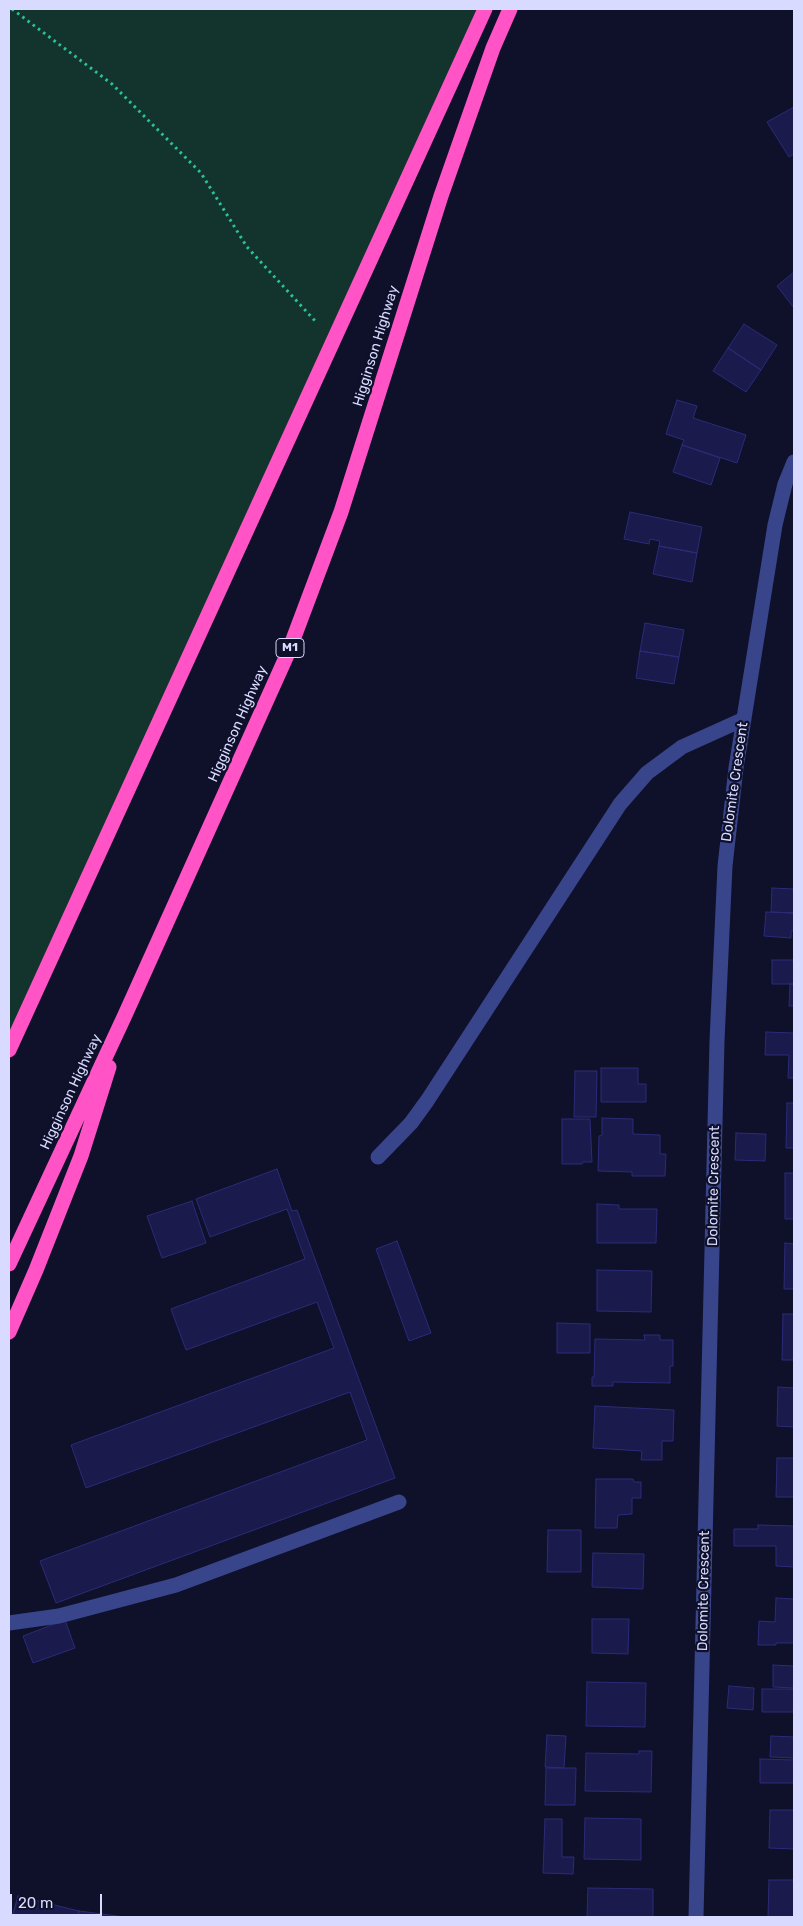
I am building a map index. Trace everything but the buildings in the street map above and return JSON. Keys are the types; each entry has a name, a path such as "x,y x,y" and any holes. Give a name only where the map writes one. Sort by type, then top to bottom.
{"highway":[{"path":"9,1050 485,9"},
{"name":"Higginson Highway","path":"9,1264 125,1015 288,653 341,512 441,196 493,48 510,9"},
{"path":"9,1031 44,975"},
{"path":"9,1332 36,1270 81,1156 125,1015"}],"street":[{"name":"Dolomite Crescent","path":"696,1917 718,1021 724,866 730,808 775,525 785,484 794,462"},
{"path":"378,1157 411,1123 427,1101 620,804 647,773 682,747 744,719"},
{"path":"9,1623 58,1616 176,1585 399,1502"}],"path":[{"path":"12,9 112,84 201,172 247,247 333,340"}],"green space":[{"path":"9,9 483,9 9,1040"}]}
